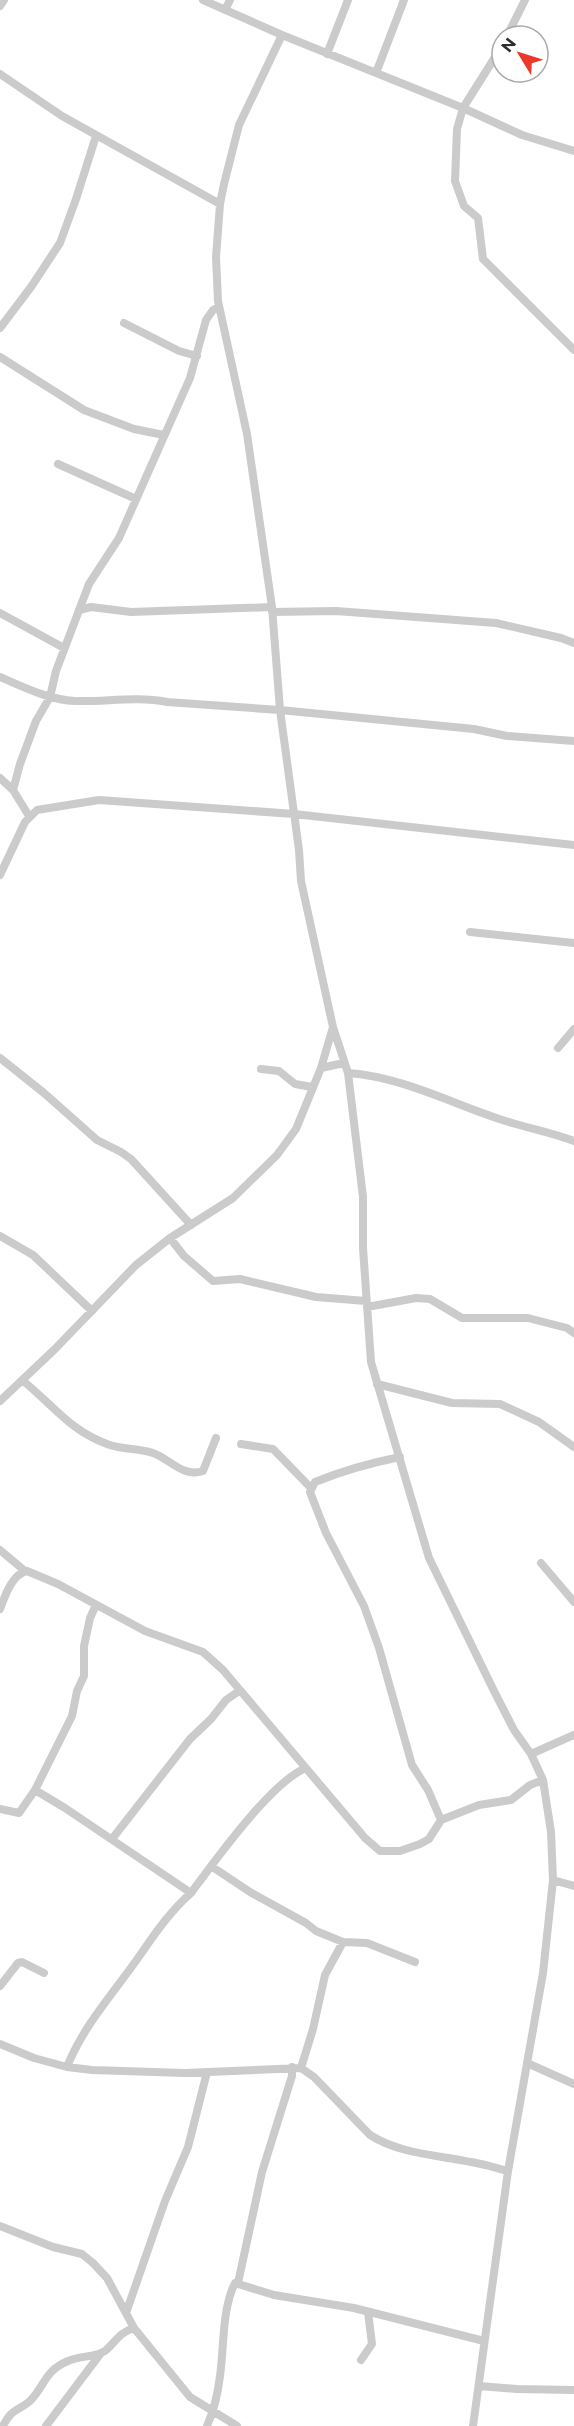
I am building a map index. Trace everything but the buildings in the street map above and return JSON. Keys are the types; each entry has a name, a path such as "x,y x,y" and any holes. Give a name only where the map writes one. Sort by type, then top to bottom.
{"street":[{"path":"0,6 4,0"},
{"path":"203,0 327,54 464,108 522,135 574,151"},
{"path":"225,10 230,0"},
{"path":"327,54 348,0"},
{"path":"376,73 404,0"},
{"path":"513,24 525,0"},
{"path":"282,35 239,125 220,204 216,257 219,307 247,434 272,610 280,710 301,880 333,1027 348,1073 363,1197 363,1248 371,1362 391,1422 429,1558 514,1730 531,1754 543,1780 554,1880 543,1973 508,2171 473,2426"},
{"path":"490,66 464,108 458,129 455,180 464,206 478,218 483,259 574,350"},
{"path":"0,74 62,116 220,204"},
{"path":"0,328 60,243 96,136"},
{"path":"13,789 36,721 50,697 56,671 83,598 95,573 119,538 190,378 206,320 213,310 219,307"},
{"path":"124,323 179,351 197,356"},
{"path":"0,357 84,410 135,429 164,435"},
{"path":"58,464 136,499"},
{"path":"83,598 91,607"},
{"path":"79,610 91,607 131,612 336,611 496,623 574,643"},
{"path":"0,613 64,648"},
{"path":"0,677 50,697 72,701 151,699 474,729 507,736 574,741"},
{"path":"0,778 13,789 29,816"},
{"path":"0,875 29,816 42,807 99,800 294,814 574,845"},
{"path":"470,932 574,943"},
{"path":"0,1401 136,1265 170,1238 232,1198 282,1149 296,1129 321,1068 333,1027"},
{"path":"558,1048 574,1029"},
{"path":"0,1058 97,1140 131,1159 191,1226"},
{"path":"321,1068 344,1063"},
{"path":"261,1069 279,1071 295,1084 312,1087"},
{"path":"348,1073 393,1082 574,1141"},
{"path":"1,1237 38,1259 92,1311"},
{"path":"170,1238 184,1256 213,1281 240,1279 316,1297 367,1304 416,1298 430,1299 462,1318 528,1318 567,1328 574,1333"},
{"path":"161,1245 184,1256"},
{"path":"22,1380 57,1414 95,1439 125,1449 152,1453 180,1470 196,1474 203,1471 216,1438"},
{"path":"377,1384 452,1404 500,1404 539,1422 574,1447"},
{"path":"241,1444 273,1449 311,1488"},
{"path":"400,1457 333,1474 315,1482 311,1488 311,1497 326,1533 364,1606 379,1647 412,1765 428,1790 441,1820"},
{"path":"0,1550 25,1571 58,1584 145,1631 202,1652 223,1670 372,1846 380,1851 399,1851 420,1844 429,1839 441,1820 479,1806 511,1800 530,1785 543,1780"},
{"path":"541,1563 574,1602"},
{"path":"0,1609 12,1584 19,1574 25,1571"},
{"path":"0,1809 19,1813 35,1790 72,1716 77,1691 84,1676 84,1646 90,1618 96,1605"},
{"path":"112,1839 190,1739 211,1719 226,1700 239,1691"},
{"path":"531,1754 574,1735"},
{"path":"68,2067 76,2045 153,1936 264,1803 291,1777 306,1768"},
{"path":"35,1790 191,1893"},
{"path":"211,1866 316,1931 343,1942 367,1943 415,1962"},
{"path":"554,1880 574,1886"},
{"path":"207,2426 220,2378 224,2332 231,2293 235,2283 238,2283 262,2172 292,2076 313,2029 325,1975 343,1942"},
{"path":"0,1986 6,1975 18,1963 22,1962 44,1973"},
{"path":"0,2044 68,2067 131,2073 297,2068 314,2077 370,2135 381,2141 432,2157 471,2162 508,2171"},
{"path":"527,2063 574,2085"},
{"path":"126,2313 165,2201 188,2147 207,2072"},
{"path":"0,2226 53,2247 82,2254 106,2278 134,2328 190,2397 237,2426"},
{"path":"238,2283 274,2295 369,2312 483,2341"},
{"path":"361,2360 372,2344 369,2312"},
{"path":"46,2426 101,2353 122,2333 134,2328"},
{"path":"3,2426 9,2414 29,2401 46,2376 61,2364 79,2357 101,2353"},
{"path":"479,2386 574,2390"}]}
